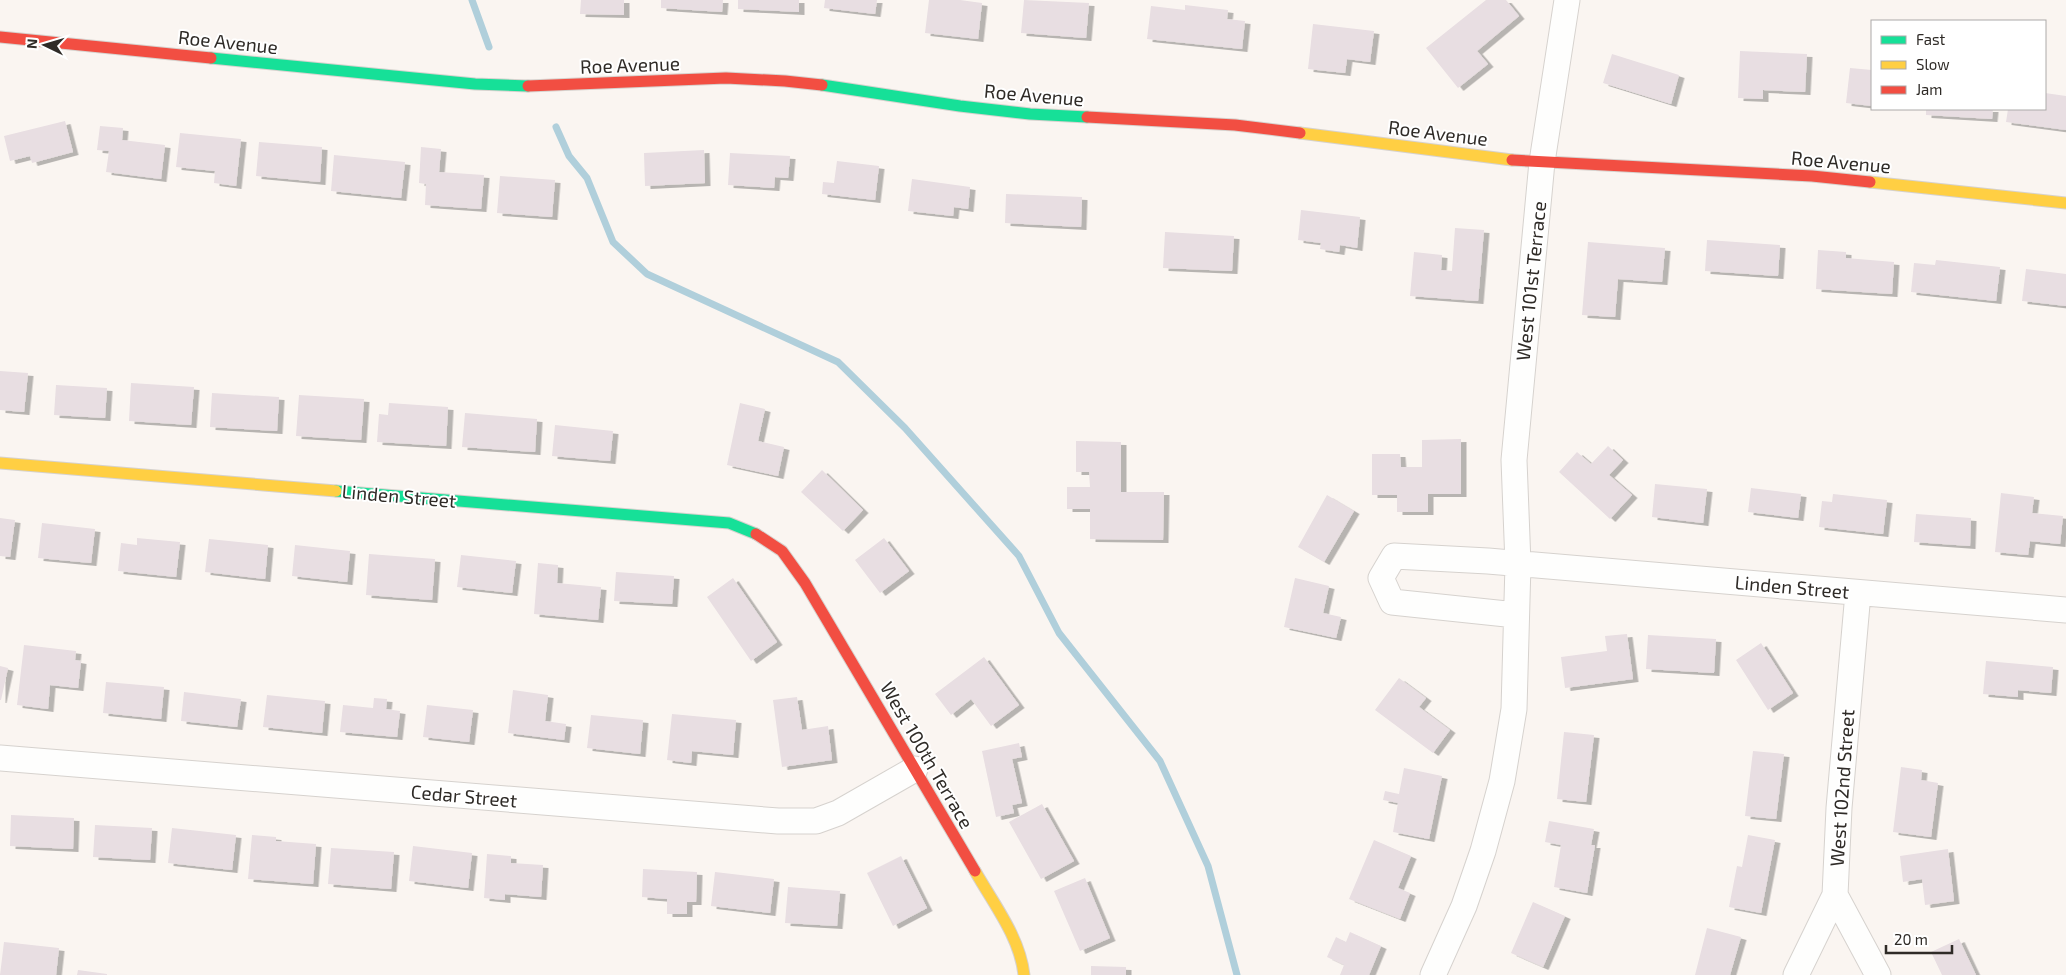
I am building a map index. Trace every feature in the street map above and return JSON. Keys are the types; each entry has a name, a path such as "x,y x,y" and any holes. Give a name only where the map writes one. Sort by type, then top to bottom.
{"main road":[{"name":"Roe Avenue","path":"0,37 475,84 543,86 726,78 785,81 1030,114 1235,126 1330,136 1437,152 1542,162 1812,176 2066,203"},
{"name":"Linden Street","path":"0,463 729,523 754,532 782,551 788,559"},
{"name":"West 100th Terrace","path":"788,559 805,583 1012,936 1024,975"}],"street":[{"name":"West 101st Terrace","path":"1433,975 1464,906 1483,851 1502,781 1514,709 1518,564 1514,460 1542,162 1567,0"},
{"path":"1516,615 1392,602 1381,578 1394,556 1518,564"},
{"name":"Linden Street","path":"1518,564 2066,610"},
{"name":"West 102nd Street","path":"1796,975 1835,895 1839,808 1858,593"},
{"name":"Cedar Street","path":"0,758 778,821 816,821 838,814 915,769"},
{"path":"1835,895 1878,975"}],"building":[{"path":"581,0 624,0 624,15 580,14"},
{"path":"661,0 723,0 722,12 661,8"},
{"path":"738,0 799,0 799,12 738,9"},
{"path":"825,0 877,0 875,14 824,8"},
{"path":"929,0 960,0 982,3 978,39 925,33"},
{"path":"1024,0 1089,3 1086,38 1021,33"},
{"path":"1486,0 1506,0 1519,16 1477,51 1488,64 1458,88 1426,48"},
{"path":"1185,5 1228,10 1227,19 1245,21 1242,49 1147,39 1151,6 1185,10"},
{"path":"1313,24 1374,31 1370,62 1347,59 1345,73 1308,69"},
{"path":"1740,51 1807,54 1805,92 1763,90 1763,99 1738,98"},
{"path":"1612,54 1679,75 1671,104 1603,83"},
{"path":"1850,68 1871,70 1871,106 1846,103"},
{"path":"2046,93 2066,96 2066,130 2006,122 2008,110 2046,110"},
{"path":"1926,110 1993,110 1992,119 1926,115"},
{"path":"65,121 73,152 32,163 30,156 10,161 4,136"},
{"path":"100,126 123,128 122,140 165,145 161,179 106,172 109,151 97,150"},
{"path":"180,133 241,139 236,186 214,183 215,171 176,167"},
{"path":"259,142 322,147 320,182 256,176"},
{"path":"421,147 441,149 439,172 484,175 481,209 425,205 426,184 419,183"},
{"path":"704,150 705,183 645,186 644,153"},
{"path":"730,153 790,156 788,178 775,177 774,188 728,185"},
{"path":"334,155 405,162 401,198 331,191"},
{"path":"837,161 879,166 875,200 822,194 823,182 834,183"},
{"path":"500,176 555,180 552,217 497,213"},
{"path":"912,179 970,187 968,209 954,207 953,216 908,211"},
{"path":"1006,194 1082,197 1081,227 1005,223"},
{"path":"1301,210 1360,217 1357,248 1340,245 1339,252 1320,249 1321,243 1298,240"},
{"path":"1455,228 1484,230 1478,301 1410,296 1414,252 1442,255 1441,270 1452,271"},
{"path":"1165,232 1234,236 1232,271 1163,268"},
{"path":"1707,240 1780,245 1778,276 1705,271"},
{"path":"1588,242 1665,248 1662,282 1618,279 1615,317 1582,315"},
{"path":"1818,250 1846,252 1846,258 1894,262 1892,294 1816,289"},
{"path":"1936,260 2000,267 1996,301 1911,292 1914,263 1935,265"},
{"path":"2026,269 2066,274 2066,306 2022,301"},
{"path":"0,371 28,373 24,412 0,410"},
{"path":"131,383 194,387 191,425 129,421"},
{"path":"56,385 107,388 105,418 54,415"},
{"path":"212,393 279,397 277,431 210,427"},
{"path":"299,395 364,399 361,440 296,436"},
{"path":"389,403 448,407 446,446 377,442 379,414 388,415"},
{"path":"740,403 765,409 758,441 784,447 778,476 727,465"},
{"path":"465,413 537,419 535,452 462,447"},
{"path":"555,425 613,431 610,461 552,456"},
{"path":"1461,439 1461,494 1428,494 1428,512 1397,512 1397,495 1372,495 1372,454 1400,454 1401,467 1422,467 1422,440"},
{"path":"1076,441 1121,442 1121,492 1164,492 1163,540 1090,539 1090,509 1067,509 1067,487 1090,487 1089,472 1076,472"},
{"path":"1608,446 1623,460 1609,475 1632,495 1610,519 1559,472 1577,452 1591,464"},
{"path":"822,470 863,510 843,531 801,492"},
{"path":"1655,484 1707,489 1703,523 1652,517"},
{"path":"1751,488 1801,494 1798,518 1748,512"},
{"path":"2001,493 2034,497 2032,513 2063,516 2060,544 2030,541 2028,555 1995,552"},
{"path":"1833,494 1887,500 1883,534 1819,527 1822,501 1832,502"},
{"path":"1327,495 1354,511 1324,562 1298,547"},
{"path":"1916,514 1971,518 1970,546 1914,542"},
{"path":"0,518 15,520 10,557 0,556"},
{"path":"42,523 95,529 91,563 38,558"},
{"path":"137,538 180,542 176,577 118,571 121,543 137,545"},
{"path":"884,538 909,571 880,593 855,560"},
{"path":"209,539 268,545 265,579 205,572"},
{"path":"295,545 350,551 347,582 292,576"},
{"path":"369,554 435,559 432,600 366,595"},
{"path":"461,555 516,561 512,593 457,587"},
{"path":"538,563 558,565 557,583 601,587 598,620 534,614"},
{"path":"616,572 674,576 672,604 614,601"},
{"path":"733,578 777,642 751,661 707,597"},
{"path":"1295,578 1329,586 1323,613 1341,617 1336,638 1284,627"},
{"path":"1627,634 1633,679 1565,688 1561,657 1607,651 1605,636"},
{"path":"1648,635 1716,639 1714,673 1646,669"},
{"path":"1761,643 1793,693 1768,710 1736,660"},
{"path":"24,645 76,651 75,660 81,661 78,688 50,685 48,709 17,705"},
{"path":"984,657 1019,705 991,726 971,699 951,715 935,694"},
{"path":"1986,661 2053,667 2051,693 2018,690 2018,697 1983,694"},
{"path":"0,666 8,668 1,700 0,700"},
{"path":"1399,678 1426,698 1419,707 1450,730 1433,753 1375,710"},
{"path":"106,682 164,687 161,719 103,713"},
{"path":"513,690 548,695 545,721 566,724 564,740 508,733"},
{"path":"184,692 241,699 237,727 181,721"},
{"path":"267,695 325,701 322,733 263,727"},
{"path":"797,697 802,730 828,726 832,760 782,767 773,700"},
{"path":"374,698 387,699 386,709 400,711 397,737 340,732 343,705 373,708"},
{"path":"427,705 473,710 469,742 423,737"},
{"path":"672,714 736,720 733,755 692,751 691,763 667,760"},
{"path":"591,715 643,720 640,754 587,748"},
{"path":"1564,732 1594,735 1586,802 1557,799"},
{"path":"1019,743 1022,757 1012,759 1022,803 1012,805 1014,813 996,817 982,751"},
{"path":"1753,751 1784,754 1776,819 1745,816"},
{"path":"1901,767 1922,770 1921,780 1938,783 1931,837 1893,832"},
{"path":"1404,768 1442,776 1429,839 1393,832 1398,803 1383,800 1385,791 1399,794"},
{"path":"1042,804 1074,861 1041,879 1009,822"},
{"path":"11,815 74,818 73,849 10,846"},
{"path":"1549,821 1594,829 1591,845 1595,845 1587,893 1554,887 1561,845 1545,842"},
{"path":"95,825 152,828 150,860 93,857"},
{"path":"172,828 236,835 232,870 168,863"},
{"path":"252,835 276,837 276,841 316,844 313,884 248,879"},
{"path":"1748,835 1775,840 1761,913 1729,907 1737,866 1742,867"},
{"path":"1374,840 1411,856 1398,888 1410,893 1400,919 1349,899"},
{"path":"413,846 472,853 468,888 409,881"},
{"path":"331,848 394,852 391,889 328,884"},
{"path":"1948,849 1954,901 1925,905 1922,879 1903,882 1900,856"},
{"path":"487,854 511,856 511,863 543,865 541,897 505,894 505,900 484,898"},
{"path":"901,856 927,908 893,926 867,873"},
{"path":"643,869 697,872 696,902 687,902 687,914 667,914 667,899 642,897"},
{"path":"715,872 774,879 770,913 711,906"},
{"path":"1085,878 1110,938 1080,951 1054,891"},
{"path":"788,887 840,891 837,926 785,923"},
{"path":"1533,902 1565,916 1543,967 1511,953"},
{"path":"1707,928 1741,937 1730,975 1695,975"},
{"path":"1350,932 1381,946 1369,975 1340,975 1344,965 1327,957 1336,937 1346,942"},
{"path":"1959,939 1976,975 1942,975 1931,952"},
{"path":"4,942 59,948 56,975 0,975"},
{"path":"1091,966 1126,967 1126,975 1091,975"},
{"path":"78,970 107,974 107,975 77,975"}],"waterway":[{"path":"472,0 489,47"},
{"path":"556,127 569,156 587,178 613,242 647,274 838,362 905,428 1019,556 1059,633 1160,761 1208,866 1237,975"}],"traffic: fast":[{"path":"211,58 475,84 528,86"},
{"path":"822,85 960,106 1030,114 1087,117"},
{"path":"336,491 729,523 756,534"}],"traffic: slow":[{"path":"1300,133 1512,160"},
{"path":"1870,182 2066,203"},
{"path":"0,463 336,491"},
{"path":"975,871 1011,934 1017,947 1024,975"}],"traffic: jam":[{"path":"0,37 211,58"},
{"path":"528,86 726,78 822,85"},
{"path":"1087,117 1235,125 1300,133"},
{"path":"1512,160 1812,176 1870,182"},
{"path":"756,534 782,551 805,583 975,871"}]}
